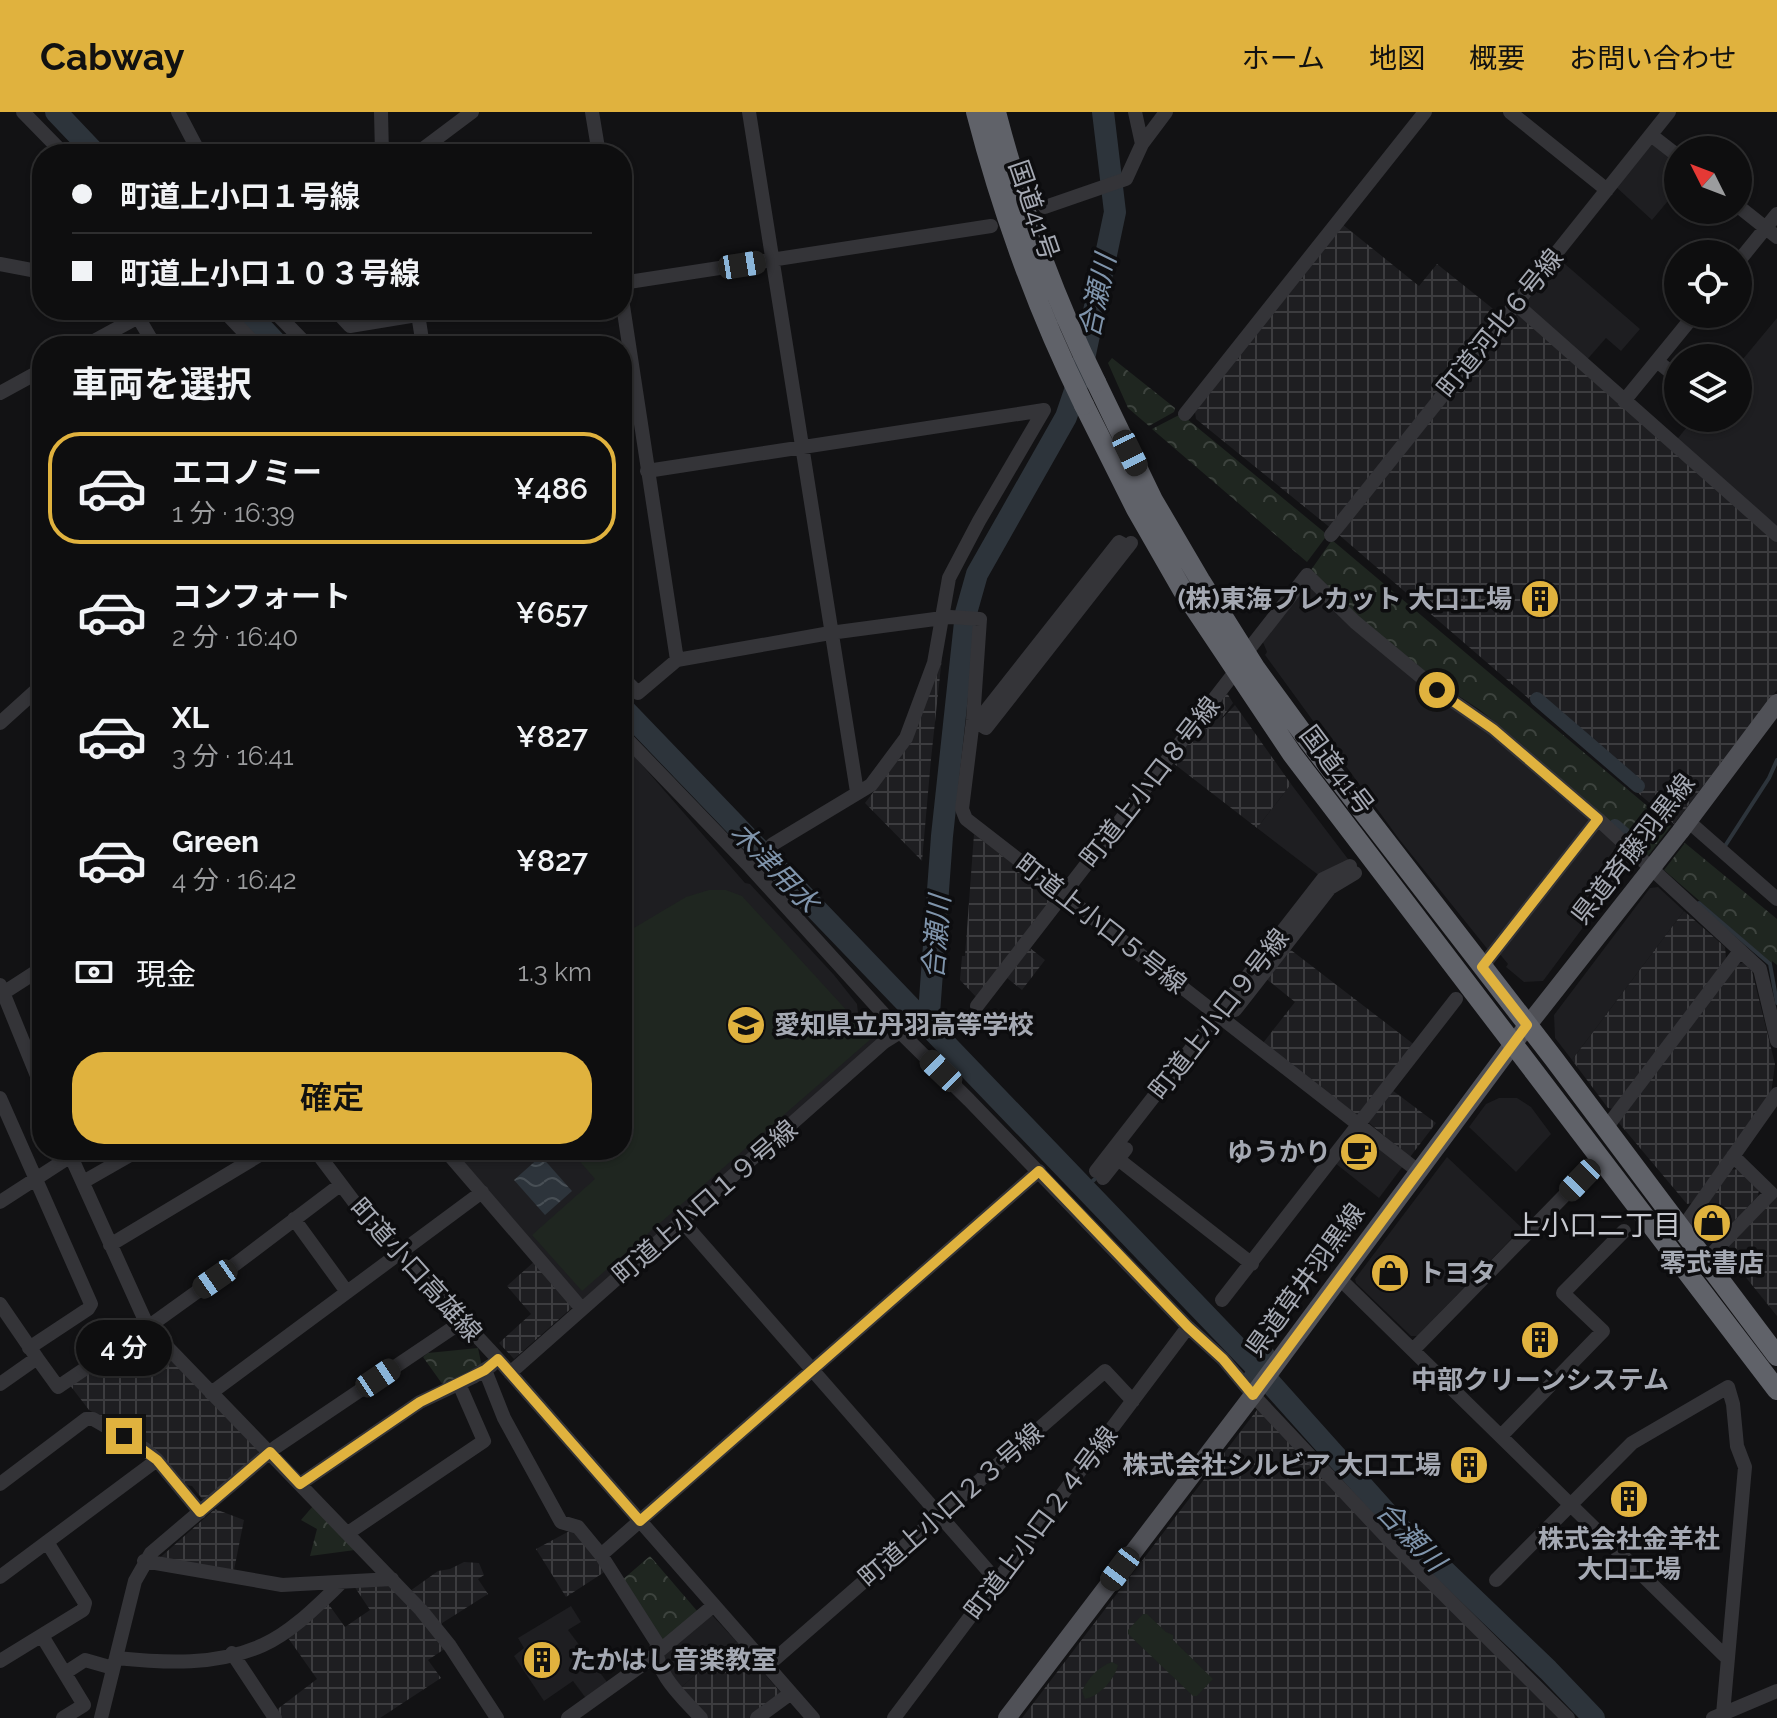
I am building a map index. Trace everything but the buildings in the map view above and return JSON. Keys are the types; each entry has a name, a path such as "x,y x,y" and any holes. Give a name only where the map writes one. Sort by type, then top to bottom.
{"highway":[{"name":"国道41号","path":"976,112 1028,276 1072,382 1136,509 1183,591 1302,767 1513,1044 1601,1158 1767,1354"},
{"name":"国道41号","path":"996,112 1007,154 1048,268 1090,371 1153,500 1246,653 1310,743 1705,1261 1767,1354 1777,1390"}],"main road":[{"name":"県道斉藤羽黒線","path":"1527,1025 1777,703"},
{"name":"県道草井羽黒線","path":"1007,1718 1253,1395 1527,1025"}],"street":[{"path":"23,112 54,144"},
{"path":"178,112 195,144"},
{"path":"381,112 382,144"},
{"path":"429,144 472,112"},
{"path":"592,112 597,144"},
{"path":"749,112 857,792"},
{"path":"1135,112 1142,144"},
{"path":"1045,207 1126,179 1142,144 1166,112"},
{"path":"1185,414 1425,112"},
{"path":"1510,112 1607,190"},
{"name":"町道河北６号線","path":"1331,535 1669,112"},
{"path":"1651,135 1664,145"},
{"path":"1752,250 1773,232 1777,214"},
{"path":"1752,216 1773,232"},
{"path":"632,281 991,226"},
{"path":"0,264 32,270"},
{"path":"1516,304 1777,535"},
{"path":"104,336 134,320"},
{"path":"232,320 248,336"},
{"path":"283,320 298,336"},
{"path":"344,320 350,326 384,320"},
{"path":"1624,401 1684,328"},
{"path":"1657,361 1664,367"},
{"path":"632,368 677,660 638,693 632,687"},
{"path":"0,393 32,375"},
{"path":"647,471 1044,410 949,578 948,617 906,738 871,785 771,846 752,866"},
{"path":"975,721 1119,542 1130,545"},
{"path":"1246,653 1307,575 1375,639 1437,690 1493,729 1598,819 1760,969 1777,1041"},
{"name":"町道上小口５号線","path":"677,660 830,633 948,617 980,619 975,721 962,809 964,817 1418,1171"},
{"name":"町道上小口８号線","path":"977,1006 1235,672"},
{"path":"0,723 32,694"},
{"path":"632,744 752,866 900,1032 1188,1327 1223,1359 1392,1543 1568,1718"},
{"path":"1482,967 1598,819"},
{"path":"1688,821 1777,899"},
{"path":"1252,1264 1118,1159 1222,1018 1330,888 1352,870"},
{"path":"1606,1128 1740,951"},
{"path":"32,974 1,991 32,1064"},
{"path":"1222,1300 1456,999"},
{"name":"町道上小口９号線","path":"1118,1159 1100,1175 1222,1018"},
{"name":"町道上小口１９号線","path":"510,1373 884,1042 900,1032"},
{"path":"1681,1230 1777,1094"},
{"path":"0,1098 91,1304 0,1384"},
{"path":"1705,1261 1771,1193 1733,1156"},
{"path":"1413,1350 1601,1158"},
{"path":"0,1202 60,1160"},
{"path":"73,1160 148,1327 392,1579 450,1646 497,1718"},
{"path":"83,1182 122,1160"},
{"path":"242,1160 244,1164"},
{"path":"110,1245 251,1160"},
{"name":"町道小口高雄線","path":"322,1160 398,1253 498,1359 813,1718"},
{"path":"454,1160 582,1309"},
{"path":"601,1555 1039,1171"},
{"path":"148,1327 237,1263 338,1183"},
{"path":"211,1393 482,1192"},
{"path":"294,1219 347,1292"},
{"path":"682,1221 997,1581"},
{"path":"1501,1436 1603,1331 1563,1293 1624,1231"},
{"path":"1340,1279 1728,1659"},
{"path":"0,1304 58,1387 120,1345 138,1369 163,1345"},
{"path":"101,1718 135,1581 144,1561 270,1452 463,1321"},
{"name":"町道上小口２４号線","path":"894,1718 1188,1327"},
{"path":"300,1484 420,1402 485,1370 498,1359"},
{"path":"485,1370 504,1418 561,1522 578,1527 601,1555 657,1643 657,1659 681,1700 701,1718"},
{"name":"町道上小口２３号線","path":"767,1666 1105,1371 1133,1401"},
{"path":"348,1533 484,1441 459,1384"},
{"path":"1496,1580 1632,1443 1728,1387 1737,1446 1745,1467 1728,1659 1718,1716"},
{"path":"0,1484 86,1419 93,1419 124,1436 157,1460 200,1512"},
{"path":"0,1577 157,1460"},
{"path":"0,1661 83,1610 85,1603 47,1542"},
{"path":"144,1561 267,1583 392,1579"},
{"path":"65,1673 85,1660 187,1663 262,1645 284,1632 341,1583"},
{"path":"568,1718 656,1653 714,1605"},
{"path":"42,1636 84,1705 63,1718"},
{"path":"232,1653 275,1718"},
{"path":"1718,1716 1777,1691"},
{"path":"757,1718 791,1693"}],"shaded area":[{"path":"1654,142 1664,150 1664,206 1652,220 1615,186 1648,145"},
{"path":"1342,224 1419,286 1437,264 1507,320 1515,312 1777,540 1777,690 1674,824 1338,534 1196,419 1195,412"},
{"path":"1558,258 1640,329 1621,351 1606,338 1585,362 1523,301"},
{"path":"1777,318 1777,526 1675,442 1683,432 1752,432 1752,348"},
{"path":"1309,583 1473,718 1635,858 1543,981 1524,982 1506,967 1508,964 1494,947 1489,951 1399,839 1265,655 1267,652 1262,640"},
{"path":"942,657 922,861 865,803 901,756"},
{"path":"1227,693 1233,703 1219,722 1235,705 1291,784 1257,828 1173,763"},
{"name":"愛知県立丹羽高等学校","path":"632,753 745,883 750,884 834,975 857,1004 858,1013 881,1038 583,1300 460,1160 632,1160"},
{"path":"1291,784 1351,863 1321,877 1257,828"},
{"path":"974,834 1053,895 977,998 960,980 962,956 965,956"},
{"path":"1658,887 1684,911 1572,1060 1555,1038 1554,1015 1650,888"},
{"path":"1684,911 1725,947 1726,958 1614,1109 1608,1108 1572,1060"},
{"path":"1287,947 1416,1046 1357,1115 1263,1043 1295,1002 1264,977"},
{"path":"1030,948 1045,960 1022,990 1007,978"},
{"path":"1743,963 1752,971 1775,1064 1771,1094 1692,1203 1687,1204 1619,1123 1620,1118 1738,964"},
{"path":"1392,1090 1436,1123 1410,1157 1368,1122"},
{"path":"1499,1098 1517,1098 1531,1107 1551,1134 1516,1172 1469,1127 1486,1104"},
{"path":"1359,1132 1403,1166 1379,1198 1335,1163"},
{"path":"1447,1157 1522,1228 1417,1336 1411,1336 1355,1279"},
{"path":"1739,1169 1759,1189 1758,1196 1716,1240 1699,1220 1699,1215 1731,1170"},
{"path":"1777,1195 1777,1316 1723,1249"},
{"path":"536,1260 575,1305 514,1359 499,1343 531,1314 507,1286"},
{"path":"120,1350 137,1374 163,1351 259,1447 258,1454 203,1500 157,1450 89,1410 69,1384"},
{"path":"1260,1406 1563,1718 1022,1718"},
{"path":"215,1509 244,1520 233,1575 155,1562"},
{"path":"575,1528 606,1571 566,1597 536,1549"},
{"path":"464,1562 479,1563 484,1575 478,1579 488,1594 439,1625 410,1591 438,1571"},
{"path":"391,1583 446,1648 428,1660 441,1678 380,1718 279,1718 275,1711 317,1679 286,1635 327,1602 345,1627 370,1610 354,1586"},
{"path":"571,1606 581,1622 568,1630 610,1686 588,1701 573,1681 544,1701 514,1656 524,1648 518,1638"},
{"path":"711,1614 736,1641 679,1689 659,1656"},
{"path":"736,1641 781,1693 749,1718 707,1718 679,1689"}],"green space":[{"path":"1112,358 1175,408 1174,412 1149,426 1128,408 1108,363"},
{"path":"1181,414 1324,532 1325,538 1307,562 1152,429"},
{"path":"1332,540 1671,826 1648,856 1518,741 1480,710 1439,683 1361,619 1311,570"},
{"path":"1685,843 1777,919 1777,965 1772,961 1772,964 1664,870"},
{"name":"愛知県立丹羽高等学校","path":"709,890 726,890 742,896 872,1038 582,1291 532,1235 595,1179 579,1160 632,1160 632,929 686,897"},
{"path":"478,1348 482,1367 443,1385 423,1357 428,1353"},
{"path":"313,1506 355,1550 310,1556 317,1529 301,1520"},
{"path":"650,1556 698,1612 661,1643 621,1581"},
{"path":"1143,1614 1173,1635 1173,1640 1213,1679 1197,1696 1193,1696 1128,1634"},
{"path":"1112,1662 1118,1665 1110,1681 1101,1691 1085,1699 1082,1691 1088,1681 1098,1670"}],"water":[{"path":"536,1160 545,1160 572,1191 545,1215 514,1180"}],"waterway":[{"name":"木津用水","path":"56,112 86,144"},
{"name":"合瀬川","path":"928,1027 942,836 966,613 977,574 1066,417 1081,373 1115,212 1103,112"},
{"name":"木津用水","path":"254,320 270,336"},
{"path":"1537,699 1638,786"},
{"name":"合瀬川","path":"632,717 1255,1366 1402,1530 1594,1718"},
{"path":"1725,846 1769,778 1777,760"},
{"path":"1615,826 1636,844"},
{"path":"1699,903 1770,964 1777,1003"},
{"path":"1084,1189 1096,1178"},
{"name":"合瀬川","path":"1246,1382 1268,1354"}],"place":[{"name":"(株)東海プレカット 大口工場","path":"1540,599"},
{"name":"愛知県立丹羽高等学校","path":"746,1025"},
{"name":"ゆうかり","path":"1359,1152"},
{"name":"零式書店","path":"1712,1223"},
{"name":"トヨタ","path":"1390,1273"},
{"name":"中部クリーンシステム","path":"1540,1340"},
{"name":"株式会社シルビア 大口工場","path":"1469,1465"},
{"name":"株式会社金羊社 大口工場","path":"1629,1499"},
{"name":"たかはし音楽教室","path":"542,1660"}],"district":[{"name":"上小口二丁目","path":"1597,1225"}],"route":[{"path":"124,1436 157,1460 200,1512 270,1452 300,1484 420,1402 485,1370 498,1359 640,1521 1039,1171 1188,1327 1223,1359 1253,1395 1527,1025 1482,967 1598,819 1493,729 1437,690"}]}
